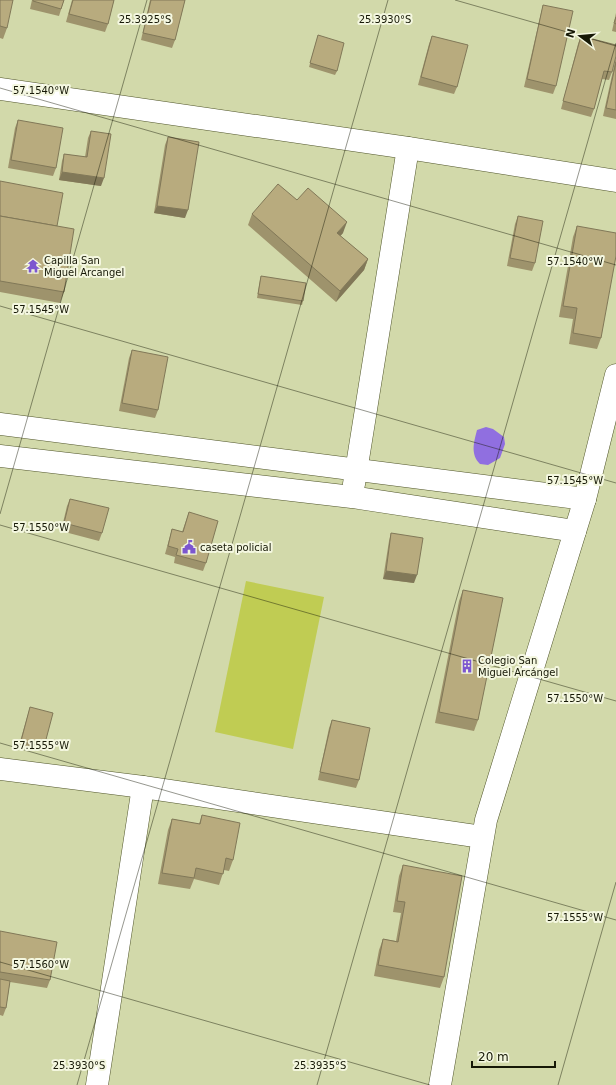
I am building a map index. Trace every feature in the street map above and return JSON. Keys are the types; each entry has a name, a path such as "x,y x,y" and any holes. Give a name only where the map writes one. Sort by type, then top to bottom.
{"street":[{"path":"0,89 408,148 616,182"},
{"path":"352,497 408,148"},
{"path":"440,1085 486,820 585,499 616,375"},
{"path":"0,424 585,499"},
{"path":"0,456 352,497 574,531"},
{"path":"0,769 143,787 482,837"},
{"path":"98,1085 143,787"}],"green space":[{"path":"246,581 324,597 293,749 215,732"}],"shaded area":[{"path":"486,427 493,429 504,437 505,444 500,458 488,465 480,464 474,452 477,430"}],"building":[{"path":"0,0 13,0 7,28 0,26"},
{"path":"33,0 64,0 61,9"},
{"path":"73,0 114,0 108,24 69,14"},
{"path":"151,0 185,0 175,40 143,33"},
{"path":"543,5 573,11 556,86 527,79"},
{"path":"318,35 344,43 337,71 310,63"},
{"path":"432,36 468,45 457,87 421,77"},
{"path":"581,36 616,45 616,56 612,72 604,71 594,109 563,101"},
{"path":"616,62 616,110 606,108"},
{"path":"18,120 63,128 56,168 11,160"},
{"path":"91,131 111,134 104,178 62,172 64,154 87,157"},
{"path":"168,137 199,142 188,210 157,206"},
{"path":"0,181 63,193 57,226 0,216"},
{"path":"278,184 297,200 308,188 347,222 337,233 368,259 340,291 252,214"},
{"name":"Capilla San Miguel Arcangel","path":"0,216 74,229 64,292 0,281"},
{"path":"518,216 543,221 535,263 510,258"},
{"path":"577,226 616,233 616,256 601,338 573,333 577,308 563,306"},
{"path":"261,276 306,283 303,301 258,294"},
{"path":"132,350 168,357 158,410 122,403"},
{"path":"70,499 109,508 102,533 64,523"},
{"name":"caseta policial","path":"189,512 218,521 206,563 176,555 178,549 168,546 172,529 183,532"},
{"path":"391,533 423,538 417,575 386,571"},
{"name":"Colegio San Miguel Arcángel","path":"463,590 503,598 478,720 439,712"},
{"path":"30,707 53,713 44,747 21,741"},
{"path":"332,720 370,728 359,780 320,772"},
{"path":"202,815 240,823 233,860 226,858 223,874 196,868 194,878 162,873 172,819 200,824"},
{"path":"403,865 462,876 444,977 378,965 383,939 398,942 405,902 397,901"},
{"path":"0,931 57,942 50,980 0,972"},
{"path":"0,979 10,981 6,1008 0,1007"}],"place":[{"name":"Capilla San Miguel Arcangel","path":"33,266"},
{"name":"caseta policial","path":"189,547"},
{"name":"Colegio San Miguel Arcángel","path":"467,666"}]}
